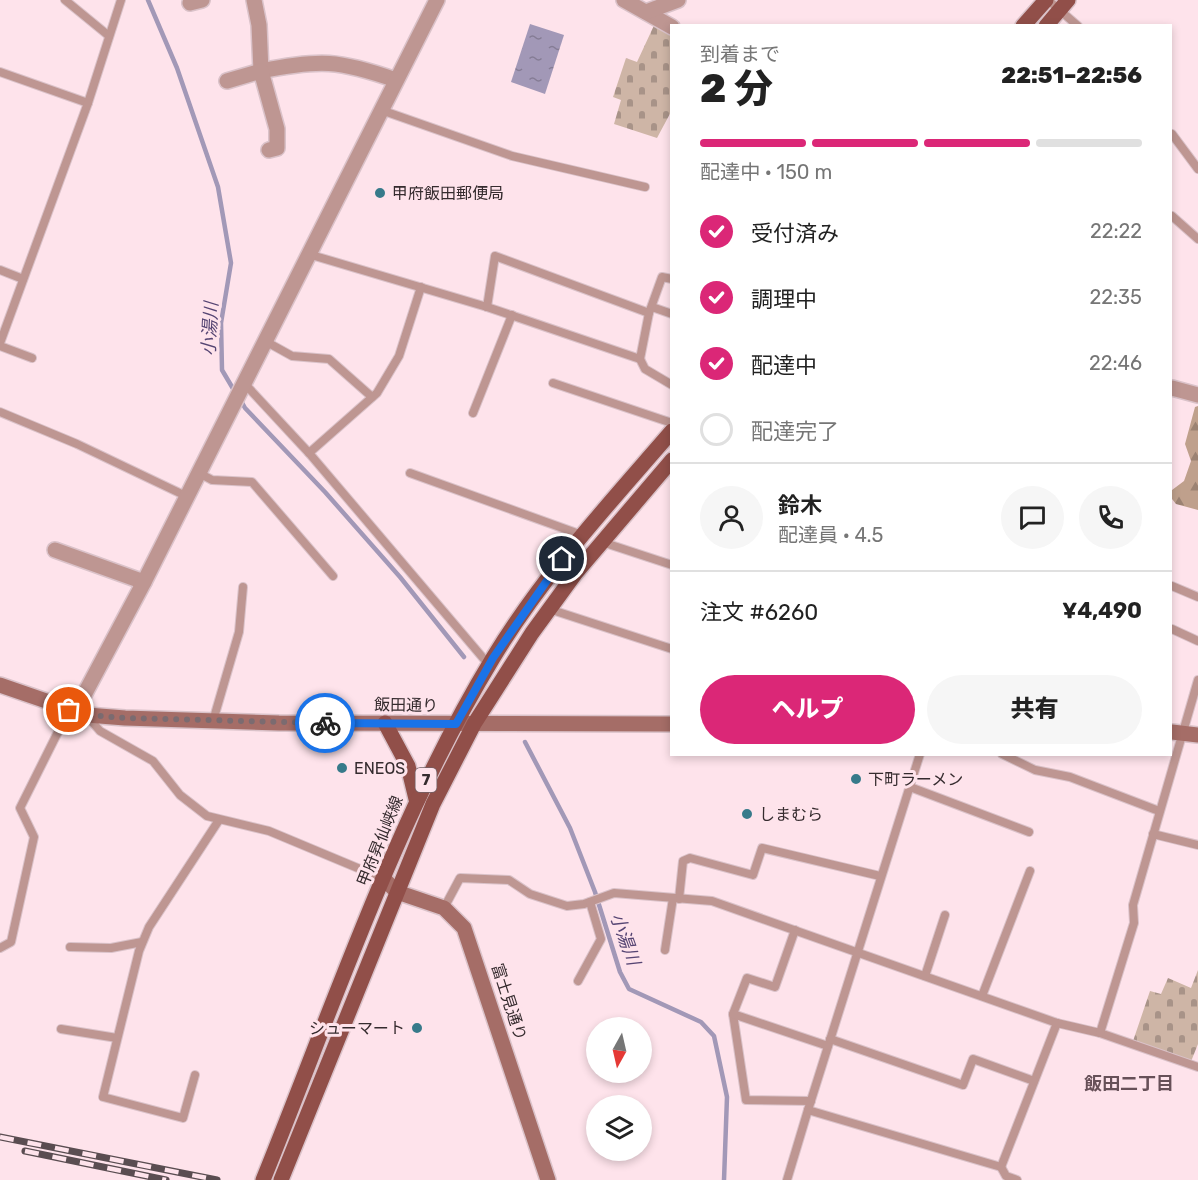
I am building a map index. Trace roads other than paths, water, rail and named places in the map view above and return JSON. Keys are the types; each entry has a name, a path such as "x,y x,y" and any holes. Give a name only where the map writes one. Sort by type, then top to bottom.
{"main road":[{"path":"1026,24 1056,2"},
{"path":"1047,24 1056,2"},
{"name":"甲府昇仙峡線","path":"263,1180 416,799 456,724 489,665 522,615 582,535 670,433"},
{"name":"7","path":"281,1180 434,804 474,724 549,609 601,541 670,462"},
{"name":"飯田通り","path":"0,685 77,712 213,721 456,724 670,722"},
{"path":"385,723 408,766 416,799"},
{"path":"1177,732 1198,735"},
{"name":"富士見通り","path":"384,879 397,892 444,908 458,919 471,942 548,1180"}],"street":[{"path":"254,0 259,25 261,71 277,129 277,148 269,150"},
{"path":"77,712 437,0"},
{"path":"624,0 670,26"},
{"path":"646,12 678,0"},
{"path":"227,81 261,71 304,63 328,62 362,68 396,80"},
{"path":"1172,388 1198,395"},
{"path":"55,550 144,582"}],"lane":[{"path":"65,0 109,36"},
{"path":"32,358 0,344 4,321 23,279 88,103 121,0"},
{"path":"1056,2 1076,24"},
{"path":"0,72 88,103"},
{"path":"381,110 512,156 645,187"},
{"path":"1172,134 1198,169"},
{"path":"1172,216 1198,239"},
{"path":"308,254 512,315 640,359"},
{"path":"486,307 495,256 651,310 670,314"},
{"path":"0,270 23,279"},
{"path":"670,279 662,277 651,310 640,359 645,369 670,384"},
{"path":"309,453 372,397 399,356 421,287"},
{"path":"472,413 512,315"},
{"path":"265,341 292,356 329,360 372,397"},
{"path":"553,383 670,422"},
{"path":"243,384 309,453 489,665"},
{"path":"0,412 77,444 186,496"},
{"path":"198,473 212,480 252,482 333,576"},
{"path":"410,473 582,535"},
{"path":"601,541 670,564"},
{"path":"1172,586 1198,597"},
{"path":"213,721 238,632 243,587"},
{"path":"549,609 670,648"},
{"path":"1172,629 1198,640"},
{"path":"1172,755 1177,732 1198,680"},
{"path":"0,948 11,942 34,837 20,808 77,712 100,731 153,761 180,795 207,816 269,831 384,879"},
{"path":"787,1180 880,876 919,756"},
{"path":"1006,756 1035,770 1070,777 1160,811"},
{"path":"1100,1033 1134,923 1134,905 1160,811 1172,756"},
{"path":"910,787 1029,832"},
{"path":"195,1075 183,1118 103,1097 142,942 148,927 219,820"},
{"path":"1153,834 1198,845"},
{"path":"665,950 683,861 690,858 753,875 762,848 880,876"},
{"path":"982,996 1030,870"},
{"path":"444,908 460,878 482,877 509,880 530,894 567,906 590,902 614,893 712,901 1057,1023 1100,1033 1198,1066"},
{"path":"578,981 601,939 590,902"},
{"path":"925,976 945,915"},
{"path":"795,930 775,987 747,978 733,1014 746,1100 811,1101"},
{"path":"70,947 111,948 142,942"},
{"path":"733,1014 963,1085 973,1059 1034,1081"},
{"path":"1001,1167 1057,1023"},
{"path":"61,1029 117,1038"},
{"path":"808,1110 1001,1167 1006,1176 1017,1180"}],"water":[{"path":"530,24 564,35 545,94 511,82"}],"waterway":[{"name":"小湯川","path":"148,0 177,68 218,187 231,263 221,323 222,370 235,392"},
{"name":"小湯川","path":"240,399 245,408 325,492 400,577 464,657"},
{"name":"小湯川","path":"525,742 570,828 595,892 620,972 629,989 701,1022 714,1036 727,1097 724,1180"}],"railway":[{"path":"0,1137 217,1180"},
{"path":"25,1151 166,1180"}],"place":[{"name":"甲府飯田郵便局","path":"380,193"},
{"name":"ENEOS","path":"342,768"},
{"name":"下町ラーメン","path":"856,779"},
{"name":"しまむら","path":"747,814"},
{"name":"シューマート","path":"417,1028"}],"district":[{"name":"飯田二丁目","path":"1129,1084"}]}
